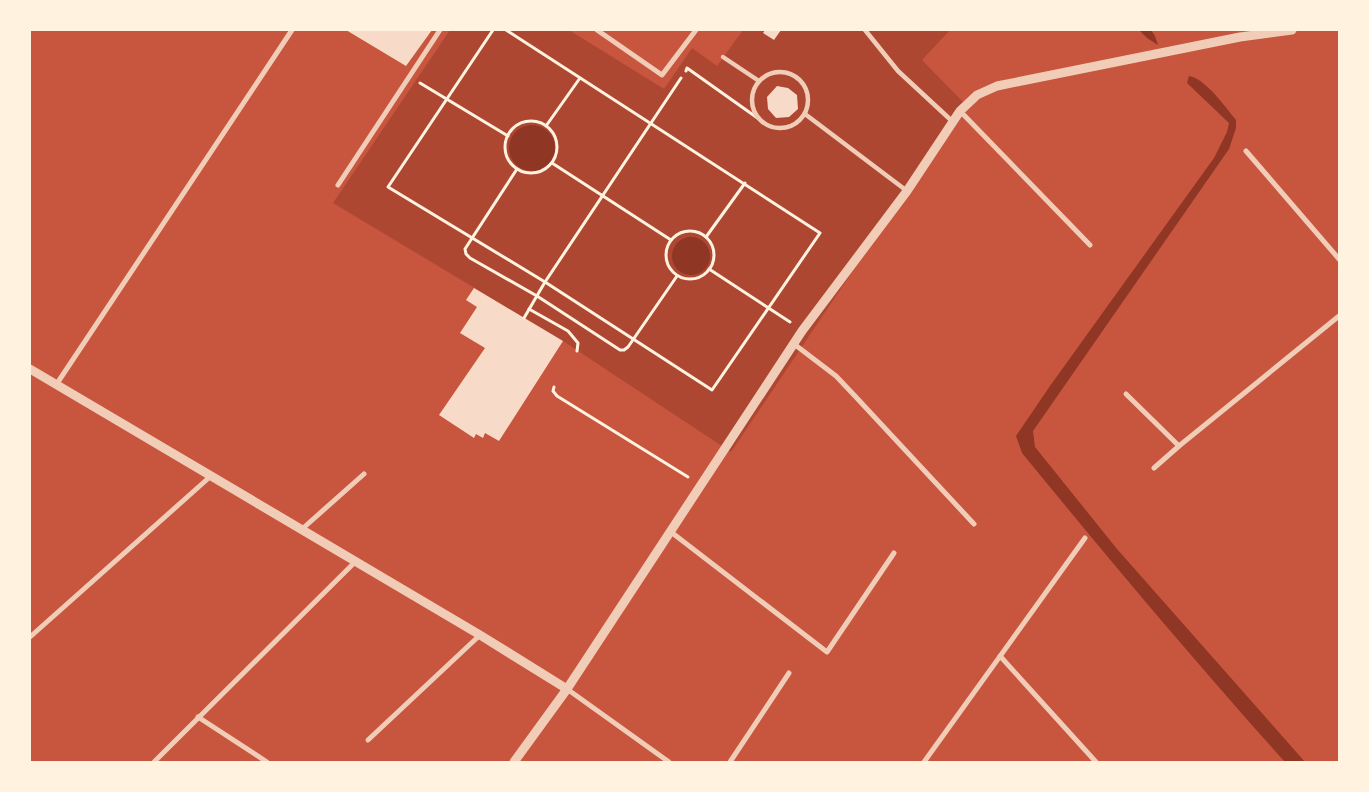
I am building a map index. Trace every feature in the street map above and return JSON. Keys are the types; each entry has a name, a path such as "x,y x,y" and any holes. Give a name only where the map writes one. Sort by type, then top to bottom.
{"street":[{"path":"56,385 292,30"},
{"path":"338,185 440,30"},
{"path":"598,30 662,75 696,30"},
{"path":"865,30 898,71 953,122"},
{"path":"514,762 567,689 802,331 907,191 960,111 977,95 997,86 1237,33 1292,30"},
{"path":"723,57 759,81"},
{"path":"781,71 799,78 809,95 805,114 792,126 783,128 774,128 759,119 754,111 752,102 753,93 759,81 771,73 781,71"},
{"path":"960,111 1090,245"},
{"path":"805,114 907,191"},
{"path":"1246,151 1339,259"},
{"path":"1154,468 1339,316"},
{"path":"794,344 842,382 974,524"},
{"path":"30,369 480,635 567,689 669,762"},
{"path":"1126,394 1179,446"},
{"path":"301,530 364,474"},
{"path":"30,638 212,475"},
{"path":"670,532 826,652 894,554"},
{"path":"924,762 1084,538"},
{"path":"154,762 355,562"},
{"path":"368,740 480,635"},
{"path":"1000,656 1096,762"},
{"path":"730,762 789,674"},
{"path":"198,717 267,762"}],"path":[{"path":"493,30 388,187 545,282 712,390 820,233 506,30"},
{"path":"524,318 545,282 687,68 766,124"},
{"path":"546,126 580,78"},
{"path":"416,80 508,136"},
{"path":"530,121 546,126 556,139 557,148 552,163 538,173 529,173 513,167 505,151 505,141 515,127 522,122 530,121"},
{"path":"552,163 671,240"},
{"path":"517,169 472,238 465,250 466,254 537,296 620,350 624,350 633,339 678,276"},
{"path":"706,236 745,183"},
{"path":"684,231 691,231 706,236 714,250 714,258 710,269 701,277 694,279 685,279 671,271 665,256 666,247 671,240 684,231"},
{"path":"710,269 802,331"},
{"path":"529,309 568,331 578,343 577,352"},
{"path":"554,387 553,391 557,396 700,485"}],"shaded area":[{"path":"450,30 569,30 664,89 692,48 717,66 743,30 950,30 922,60 965,104 731,452 563,341 333,203"},
{"path":"1139,30 1151,30 1158,45 1147,38"},
{"path":"1189,76 1202,82 1236,120 1236,128 1229,149 1033,431 1035,447 1117,549 1305,762 1285,762 1251,724 1022,453 1016,436 1214,158 1227,132 1229,123 1187,83"},
{"path":"532,125 545,129 551,135 555,148 551,161 545,167 532,171 519,167 513,161 509,148 513,135 519,129"},
{"path":"691,237 705,242 710,256 705,270 691,275 677,270 672,256 677,242"}],"building":[{"path":"346,30 432,30 406,66"},
{"path":"765,30 781,30 774,40 763,33"},
{"path":"777,86 788,88 797,95 798,109 789,117 776,118 768,109 767,97"},
{"path":"474,288 563,341 499,441 485,433 483,438 476,434 474,438 439,415 485,348 460,333 477,307 466,300"}]}
